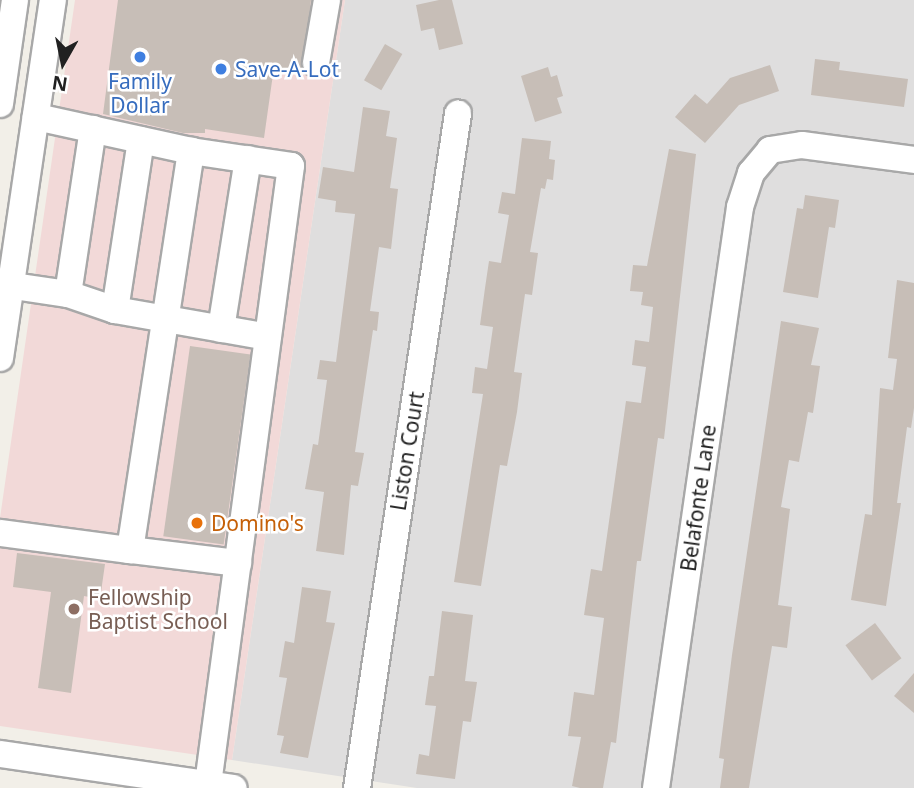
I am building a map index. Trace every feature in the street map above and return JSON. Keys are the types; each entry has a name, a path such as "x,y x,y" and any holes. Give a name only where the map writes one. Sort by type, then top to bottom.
{"street":[{"path":"0,104 15,0"},
{"path":"0,358 5,285 36,117 53,0"},
{"path":"316,63 327,0"},
{"name":"Liston Court","path":"357,788 458,114"},
{"path":"0,754 221,786 238,563 292,166 191,151 36,117"},
{"path":"68,294 93,129"},
{"path":"115,310 141,140"},
{"name":"Belafonte Lane","path":"656,788 740,207 751,173 770,150 802,145 914,160"},
{"path":"130,550 191,151"},
{"path":"221,329 248,159"},
{"path":"5,285 68,294 115,310 268,337"},
{"path":"0,533 238,563"}],"shaded area":[{"path":"75,0 345,0 232,760 0,726 0,518"},
{"path":"345,0 914,0 914,788 417,788 232,760"}],"building":[{"name":"Save-A-Lot","path":"118,0 311,0 303,71 274,67 264,138 205,129 205,133 183,133 103,114"},
{"path":"452,0 463,44 439,50 434,28 421,31 416,5"},
{"path":"385,44 402,54 381,90 364,80"},
{"path":"815,59 840,62 839,70 908,79 904,107 811,95"},
{"path":"770,65 779,91 739,105 705,143 675,117 695,94 707,104 730,78"},
{"path":"548,67 551,77 557,75 563,96 557,98 562,113 535,122 521,76"},
{"path":"363,107 390,111 386,136 397,138 390,188 398,189 391,249 379,247 370,311 379,312 377,331 373,330 355,452 364,453 358,486 351,485 344,555 316,551 324,492 305,489 313,444 318,445 327,380 317,379 320,360 336,362 355,214 335,212 336,201 318,198 323,167 354,172"},
{"path":"522,138 551,141 549,159 555,160 553,180 547,179 545,189 541,188 530,252 538,253 532,295 525,294 514,372 522,373 517,412 507,466 500,465 481,586 454,582 483,394 472,393 475,367 487,369 493,327 480,325 489,261 501,263 509,215 498,213 502,192 515,194"},
{"path":"669,149 696,154 664,439 658,438 641,561 637,561 616,743 611,742 603,788 580,788 572,786 581,737 568,736 574,692 594,695 604,618 584,615 591,569 602,571 626,401 641,403 646,367 632,365 635,340 649,342 653,307 641,305 643,292 630,291 633,265 647,266"},
{"path":"805,195 839,200 835,228 829,227 818,298 783,292 797,208 803,209"},
{"path":"897,280 914,283 914,408 911,428 907,427 897,503 901,503 886,606 851,600 865,514 872,515 880,388 893,390 897,359 888,358"},
{"path":"781,321 819,328 811,365 820,366 813,413 808,412 799,462 789,460 781,507 790,509 778,605 792,607 787,648 772,646 749,788 720,788 724,759 719,758 732,655"},
{"path":"190,346 250,354 224,545 163,536"},
{"path":"17,553 105,564 100,599 84,596 71,693 38,688 51,592 13,587"},
{"path":"302,587 331,591 326,622 335,623 308,758 280,753 284,736 277,735 287,678 279,677 285,641 294,643"},
{"path":"442,611 473,615 465,681 477,682 471,722 463,721 455,779 416,774 419,754 429,756 436,706 425,705 429,676 434,676"},
{"path":"875,623 901,658 872,680 845,645"},
{"path":"914,673 914,713 894,696"}],"place":[{"name":"Family Dollar","path":"140,57"},
{"name":"Save-A-Lot","path":"221,69"},
{"name":"Domino's","path":"197,523"},
{"name":"Fellowship Baptist School","path":"74,609"}]}
